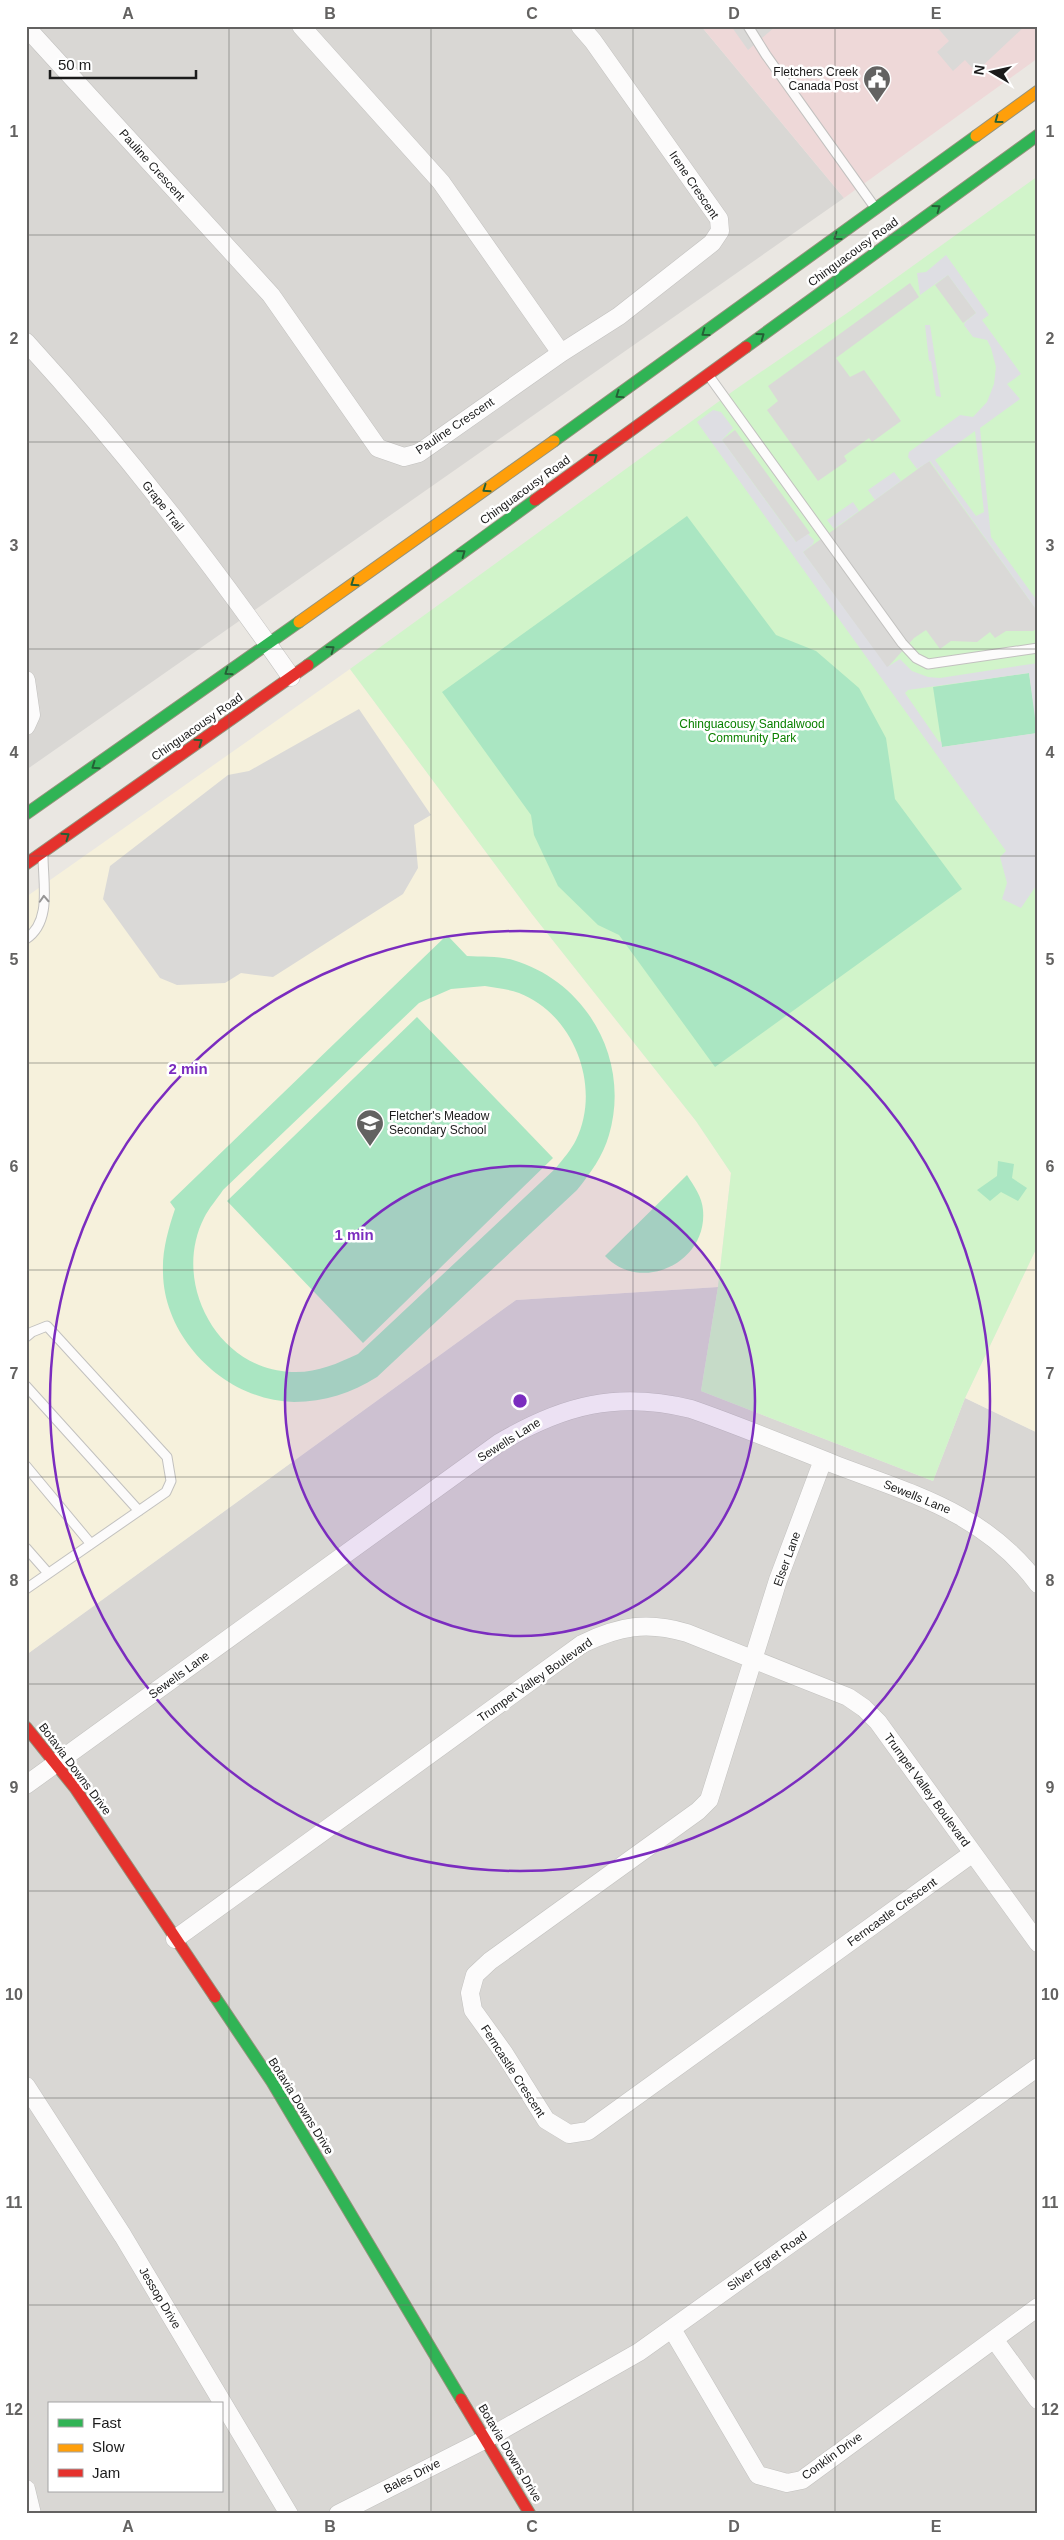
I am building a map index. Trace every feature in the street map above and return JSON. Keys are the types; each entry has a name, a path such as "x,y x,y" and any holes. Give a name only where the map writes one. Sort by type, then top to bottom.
{"main road":[{"name":"Chinguacousy Road","path":"26,814 268,644 1038,91"},
{"name":"Chinguacousy Road","path":"26,864 291,677 1038,135"},
{"name":"Botavia Downs Drive","path":"26,1728 75,1788 272,2082 530,2514"}],"street":[{"path":"301,26 441,182 561,353"},
{"name":"Irene Crescent","path":"561,353 619,316 712,243 720,231 719,219 593,41 580,26"},
{"name":"Pauline Crescent","path":"26,27 271,295 378,448 404,457 419,453 561,353"},
{"name":"Grape Trail","path":"26,342 89,411 248,615 291,677"},
{"path":"26,680 31,715 26,726"},
{"name":"Sewells Lane","path":"26,1786 499,1443 546,1417 596,1403 629,1400 669,1403 711,1416 950,1509 976,1524 1015,1557 1038,1584"},
{"name":"Elser Lane","path":"754,1659 778,1580 823,1460"},
{"name":"Trumpet Valley Boulevard","path":"175,1939 575,1649 599,1635 617,1628 639,1627 674,1629 848,1697 864,1708 878,1722 1038,1943"},
{"name":"Ferncastle Crescent","path":"754,1659 709,1800 690,1817 490,1961 475,1975 470,1993 473,2010 504,2052 546,2120 569,2134 588,2131 973,1853"},
{"name":"Silver Egret Road","path":"486,2439 639,2352 1038,2067"},
{"name":"Jessop Drive","path":"26,2086 123,2236 289,2514"},
{"name":"Conklin Drive","path":"672,2329 758,2475 787,2483 802,2480 1038,2307"},
{"path":"994,2339 1038,2400"},
{"name":"Bales Drive","path":"338,2514 486,2439"},
{"path":"26,2489 32,2514"}],"lane":[{"path":"748,26 876,209"},
{"path":"708,374 902,643 916,658 928,664 1038,648"},
{"path":"26,939 36,932 44,909 43,852"},
{"path":"26,1337 46,1326 167,1457 171,1481 166,1492 26,1589"},
{"path":"26,1386 139,1510"},
{"path":"26,1466 91,1544"},
{"path":"26,1548 48,1573"}],"shaded area":[{"path":"26,26 701,26 844,198 26,770"},
{"path":"701,26 1038,26 1038,58 844,198"},
{"path":"731,26 776,26 748,50"},
{"path":"936,26 1025,26 976,72 965,60 953,71 937,52 949,41"},
{"path":"946,255 989,315 982,320 1021,374 1007,384 1020,399 980,428 991,537 1038,602 1038,612 930,461 917,469 908,457 909,452 960,415 973,417 987,402 994,384 996,367 987,340 973,337 964,325 976,313 948,275 920,295 917,273 926,272","holes":["975,431 984,512 976,516 935,460"]},
{"path":"948,275 976,313 963,323 935,285"},
{"path":"910,283 919,297 836,358 850,377 864,370 901,421 872,442 869,438 844,456 847,461 818,481 767,410 778,401 768,386"},
{"path":"925,325 930,325 941,397 936,396 931,361 929,361"},
{"path":"713,410 721,412 733,428 722,440 796,542 808,534 814,540 813,544 803,552 887,667 900,659 912,671 928,677 940,678 1038,663 1038,883 1021,908 1002,899 1007,883 1000,857 1006,851 697,422","holes":["1029,673 1037,733 942,747 941,741 939,742 905,693 908,690"]},
{"path":"735,430 810,533 797,543 722,440"},
{"path":"929,461 1038,612 1038,628 1033,631 1006,631 995,638 990,632 977,642 951,641 940,649 926,630 914,638 887,668 803,552"},
{"path":"894,472 901,481 875,500 868,490"},
{"path":"853,502 859,511 834,529 827,520"},
{"name":"Fletcher's Meadow Secondary School","path":"350,669 532,914 696,1121 731,1173 718,1287 516,1300 26,1655 26,897"},
{"path":"359,709 431,815 414,825 418,868 403,894 273,977 241,973 225,983 177,985 160,978 103,899 110,866 228,775 249,771"},
{"path":"1038,1245 1038,1433 965,1398"},
{"path":"718,1287 701,1391 933,1481 965,1398 1038,1433 1038,2514 26,2514 26,1655 516,1300"}],"green space":[{"name":"Chinguacousy Sandalwood Community Park","path":"1038,176 1038,1245 965,1398 933,1481 701,1391 718,1287 731,1173 696,1121 532,914 350,669 736,389 850,311"},
{"path":"687,516 776,635 816,651 859,688 886,738 895,799 962,889 715,1067 619,935 598,925 558,886 534,835 531,815 442,692"},
{"path":"1029,673 1038,733 942,747 933,687"},
{"path":"447,935 467,956 496,957 513,960 539,971 562,986 582,1005 597,1028 608,1052 614,1079 614,1107 609,1135 600,1157 582,1184 377,1377 337,1396 305,1402 294,1402 269,1399 245,1391 223,1378 204,1362 187,1343 174,1321 166,1298 163,1257 175,1209 170,1202","holes":["485,986 519,993 538,1003 555,1017 568,1035 578,1055 584,1076 586,1098 583,1119 572,1147 556,1168 358,1354 326,1367 301,1372 266,1367 242,1356 223,1340 208,1319 198,1295 193,1269 195,1243 208,1211 223,1190 419,1003 451,989"]},
{"path":"417,1017 553,1158 363,1343 227,1201"},
{"path":"998,1161 1014,1164 1012,1178 1027,1188 1018,1201 1001,1192 990,1201 977,1190 997,1176"},
{"path":"687,1175 695,1187 703,1210 702,1229 695,1245 684,1258 669,1267 653,1272 636,1272 620,1267 605,1256"}],"traffic: fast":[{"path":"746,347 1038,135"},
{"path":"554,441 976,136"},
{"path":"308,665 535,500"},
{"path":"26,814 299,622"},
{"path":"215,1997 272,2082 461,2399"}],"traffic: slow":[{"path":"976,136 1038,91"},
{"path":"299,622 554,441"}],"traffic: jam":[{"path":"535,500 746,347"},
{"path":"26,864 308,665"},
{"path":"26,1727 75,1788 215,1997"},
{"path":"461,2399 530,2514"}],"place":[{"name":"Fletchers Creek Canada Post","path":"877,103"},
{"name":"Fletcher's Meadow Secondary School","path":"370,1147"}]}
